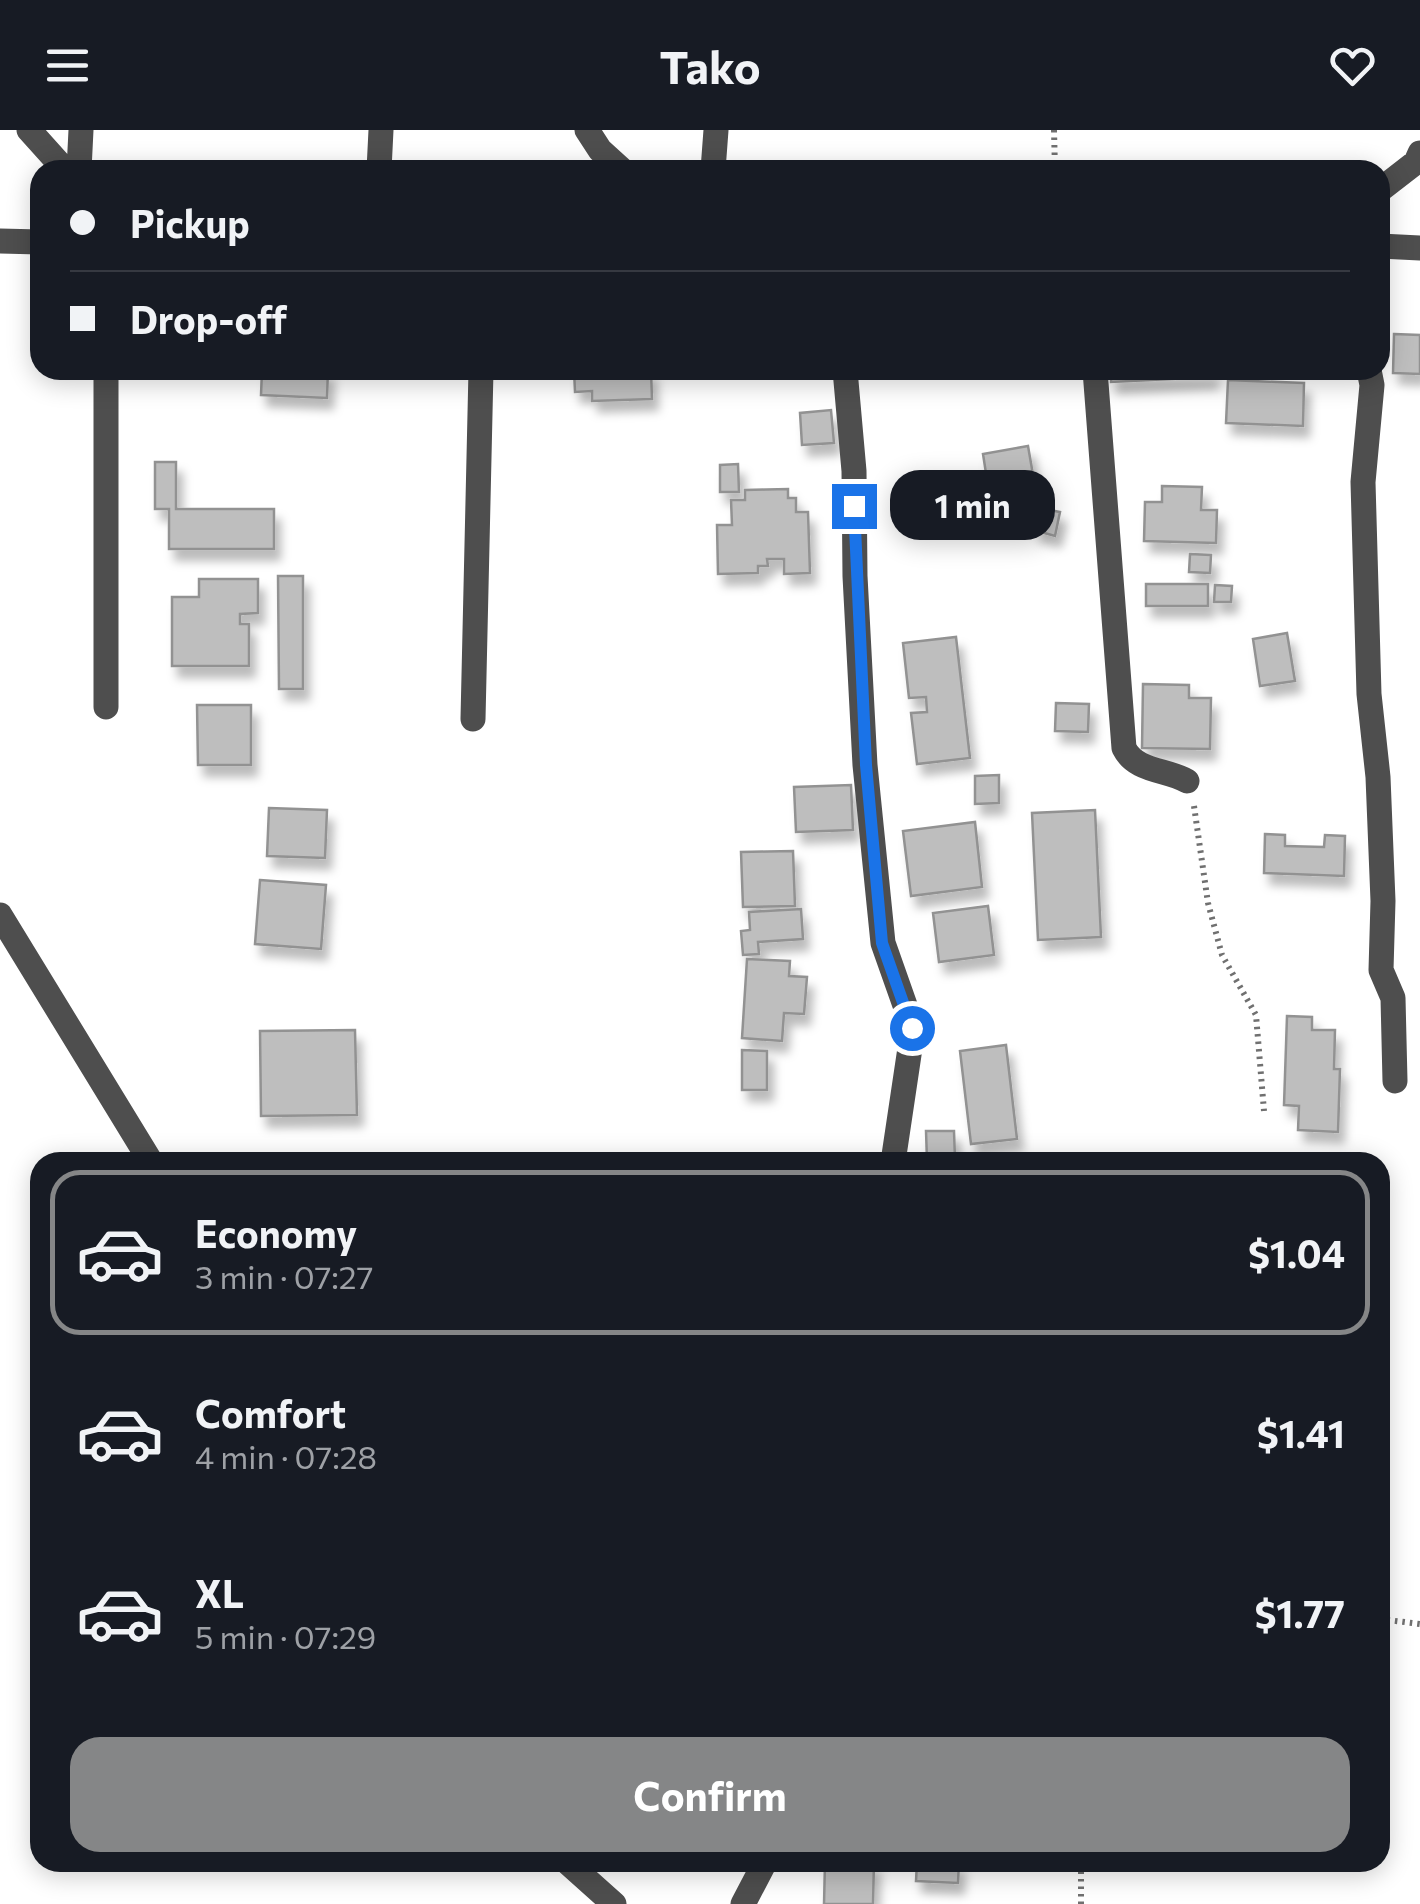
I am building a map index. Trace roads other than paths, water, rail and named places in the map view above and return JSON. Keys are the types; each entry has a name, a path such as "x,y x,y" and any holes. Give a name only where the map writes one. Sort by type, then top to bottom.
{"street":[{"path":"30,130 57,160"},
{"path":"80,160 81,130"},
{"path":"380,160 381,130"},
{"path":"586,130 611,160"},
{"path":"714,160 716,130"},
{"path":"1390,182 1416,162 1420,153"},
{"path":"0,241 30,242"},
{"path":"1390,246 1420,248"},
{"path":"106,380 106,707"},
{"path":"473,719 482,380"},
{"path":"846,380 854,471 855,576 866,765 882,943 912,1028 894,1152"},
{"path":"1096,380 1124,748 1130,759 1142,766 1188,782"},
{"path":"1371,380 1363,482 1369,694 1379,794 1381,970 1393,998 1395,1081"},
{"path":"0,915 145,1152"},
{"path":"578,1872 614,1904"},
{"path":"743,1904 760,1872"}]}
